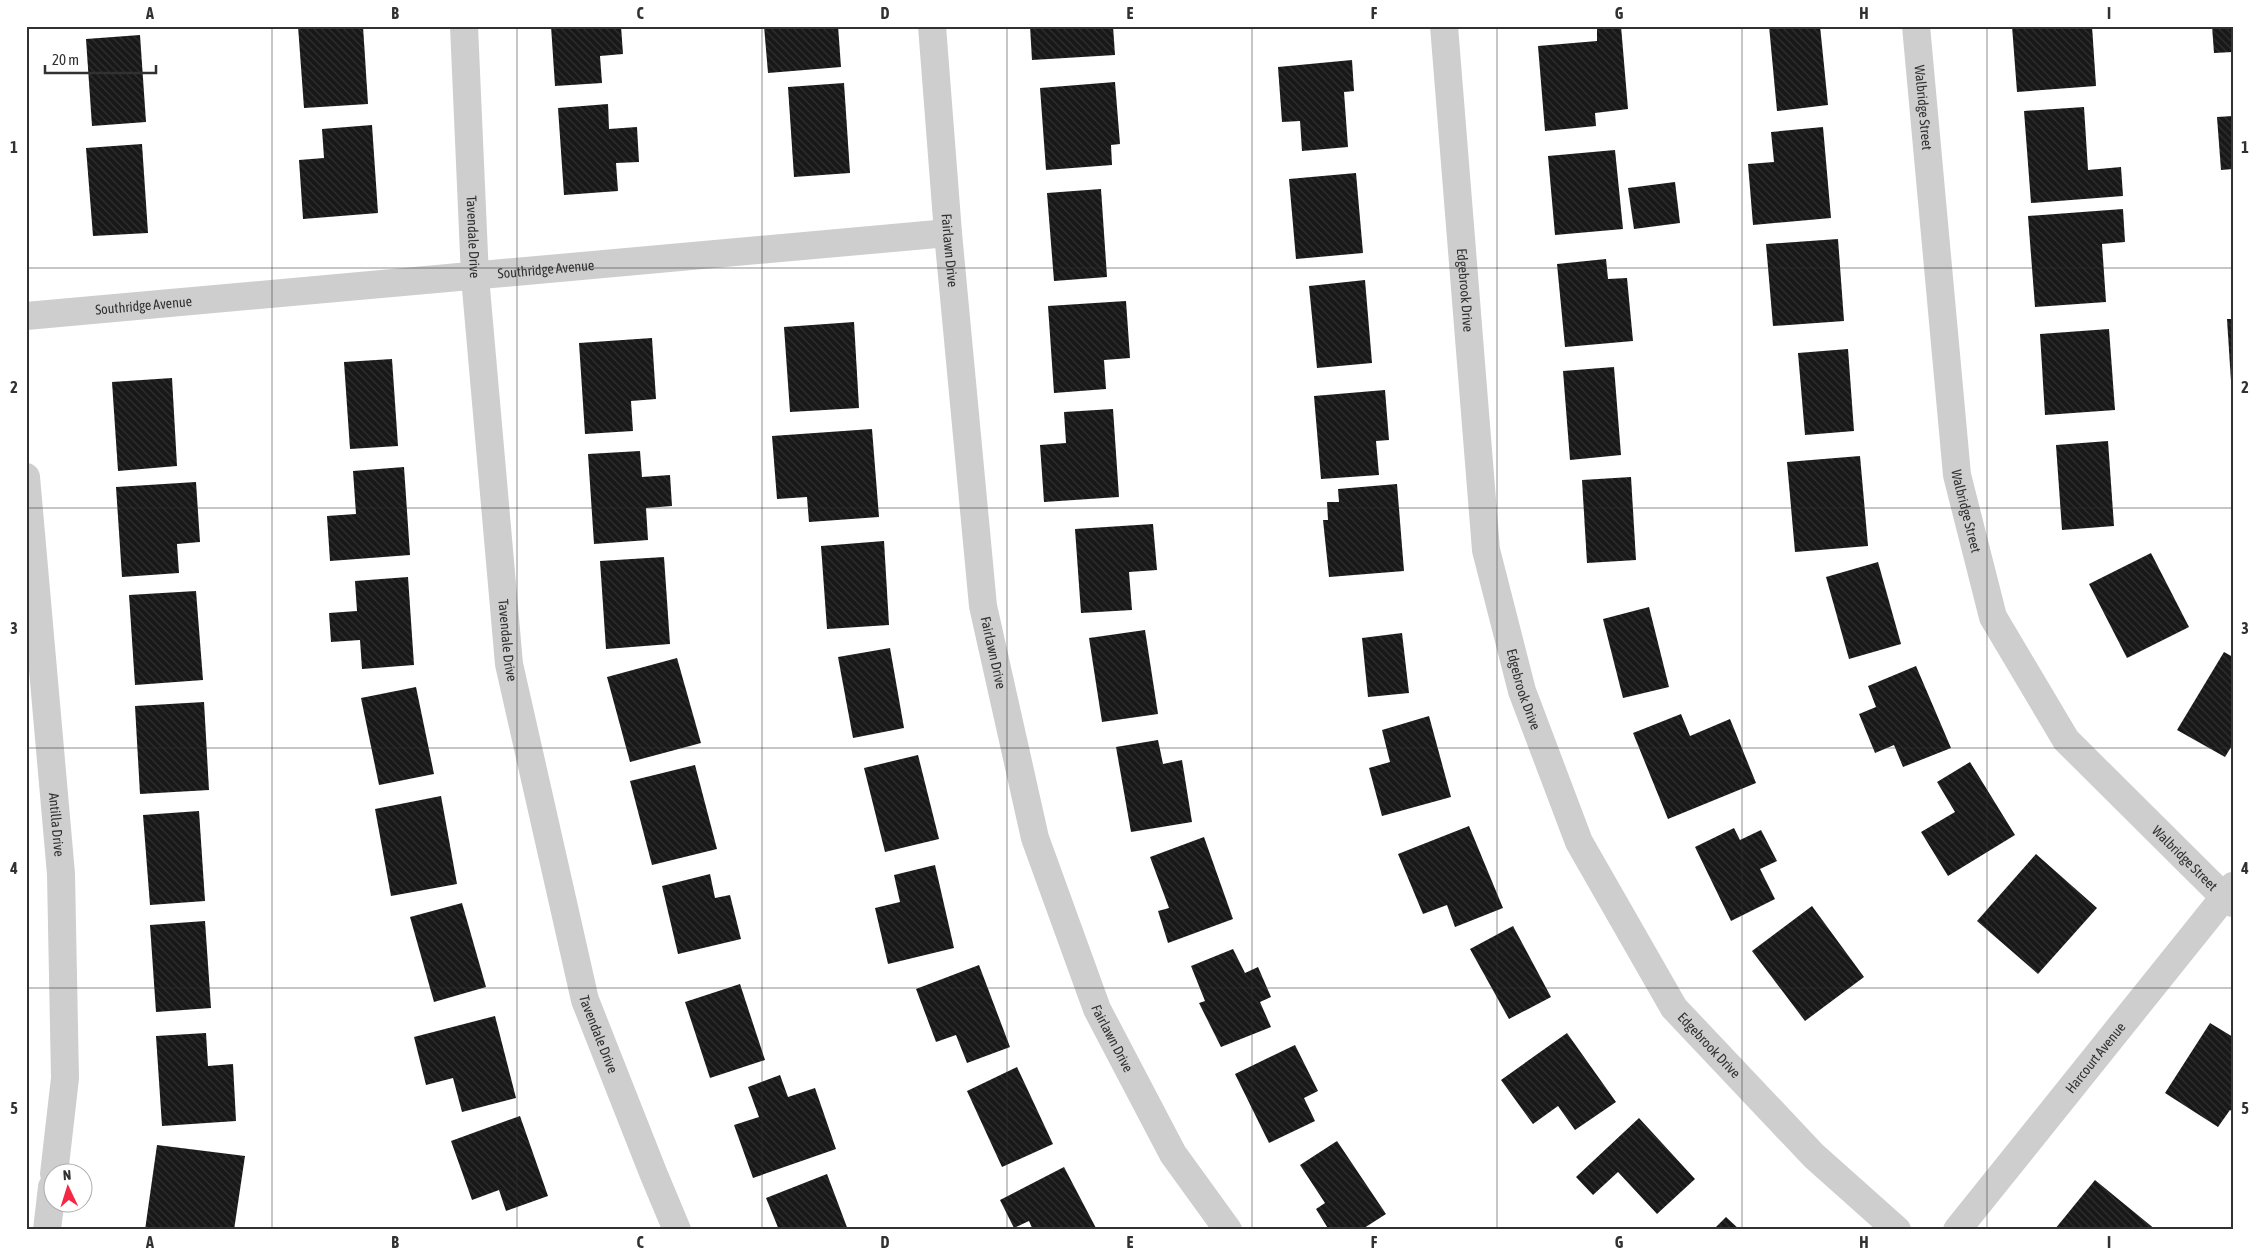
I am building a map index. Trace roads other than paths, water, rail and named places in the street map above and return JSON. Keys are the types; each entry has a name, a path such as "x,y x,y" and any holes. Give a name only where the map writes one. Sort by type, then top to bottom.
{"street":[{"name":"Tavendale Drive","path":"464,26 475,277 509,664 585,1000 677,1230"},
{"name":"Fairlawn Drive","path":"932,26 948,233 983,606 1035,838 1097,1009 1173,1154 1228,1230"},
{"name":"Edgebrook Drive","path":"1444,26 1486,550 1522,691 1579,842 1674,1008 1814,1156 1898,1230"},
{"name":"Walbridge Street","path":"1916,26 1957,475 1993,616 2066,740 2229,895"},
{"name":"Southridge Avenue","path":"26,316 948,233"},
{"name":"Antilla Drive","path":"26,477 61,874 66,1078 55,1164"},
{"name":"Harcourt Avenue","path":"1957,1230 2229,895"},
{"path":"48,1230 49,1214"}]}
